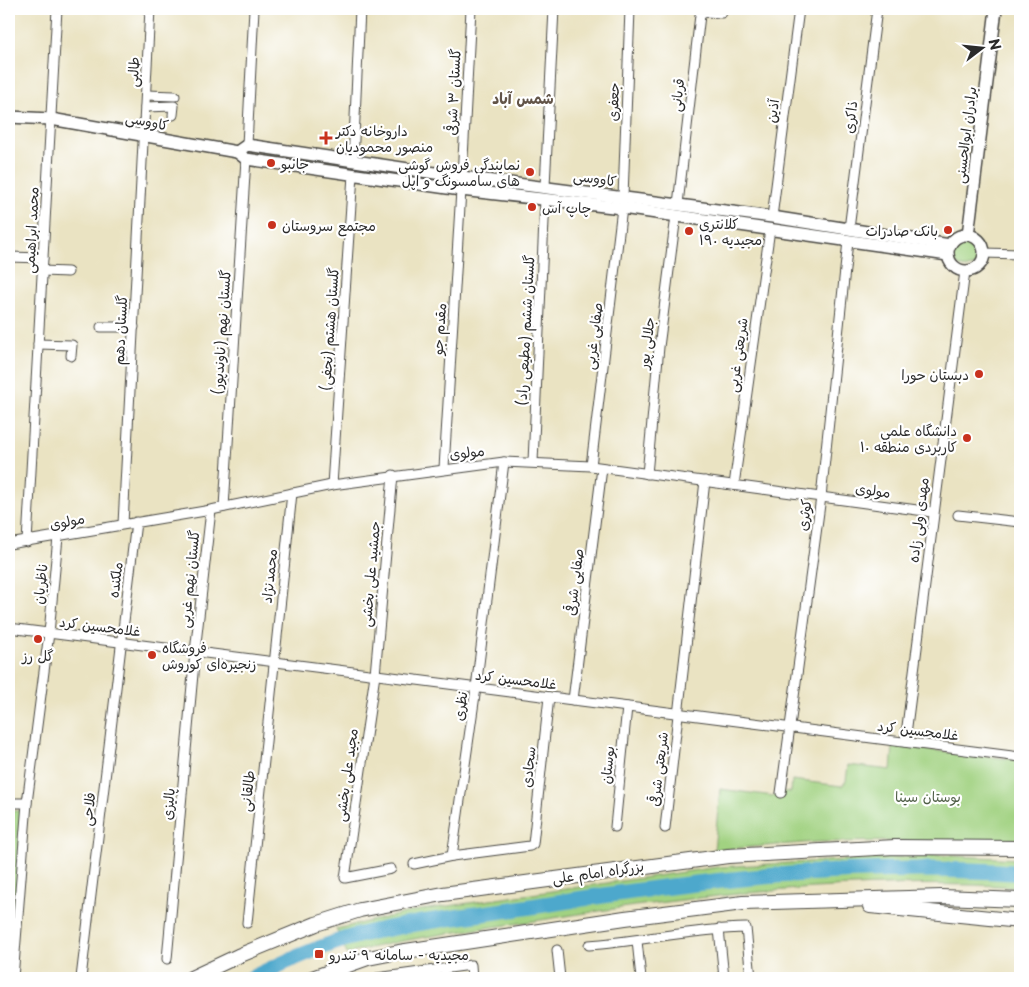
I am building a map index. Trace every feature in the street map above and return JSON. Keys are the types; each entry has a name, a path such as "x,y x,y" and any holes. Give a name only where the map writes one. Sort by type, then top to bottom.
{"highway":[{"name":"بزرگراه امام علی","path":"191,978 238,956 316,924 360,910 444,894 728,856 895,846 1020,848"},
{"path":"312,978 368,958 685,910 782,901 942,898 1020,900"},
{"path":"782,901 862,906 1020,921"}],"main road":[{"name":"برادران ابوالحسنی","path":"968,235 996,9"},
{"name":"کاووسی","path":"9,117 51,119 144,137 244,152 353,175 545,199 678,204 849,229 949,250"},
{"name":"کاووسی","path":"244,152 353,161 462,177 545,186 676,216 848,241 949,250"},
{"path":"353,161 353,175"},
{"path":"461,190 462,177"},
{"path":"545,186 545,199"},
{"path":"676,216 678,204"},
{"path":"770,229 772,217"},
{"path":"848,241 849,229"},
{"path":"968,235 978,239 984,253 980,265 976,269 965,271 954,266 949,250 957,237 968,235"}],"street":[{"name":"محمد ابراهیمی","path":"27,542 57,9"},
{"name":"طالبی","path":"144,137 150,9"},
{"name":"گلستان نهم (ناوندپور)","path":"224,507 254,9"},
{"path":"353,161 360,9"},
{"name":"گلستان ۳ شرقی","path":"462,177 471,9"},
{"path":"545,186 554,9"},
{"name":"جعفری","path":"623,203 630,9"},
{"name":"قربانی","path":"678,204 700,15 706,12 722,13 722,9"},
{"name":"آذین","path":"772,217 799,9"},
{"name":"ذاکری","path":"849,229 877,9"},
{"path":"146,95 174,96"},
{"path":"145,107 174,106 173,115"},
{"name":"گلستان دهم","path":"123,524 144,137"},
{"name":"گلستان هشتم (نجفی)","path":"332,485 353,175"},
{"name":"مقدم جو","path":"444,468 461,190"},
{"name":"گلستان ششم (مطیعی راد)","path":"533,462 545,199"},
{"name":"صفایی غربی","path":"590,466 623,203"},
{"name":"جلالی پور","path":"647,474 659,347 676,216"},
{"name":"شریعتی غربی","path":"734,485 770,229"},
{"name":"کوثری","path":"781,793 821,497 848,241"},
{"path":"984,253 1020,254"},
{"path":"9,257 43,258"},
{"path":"42,271 68,272"},
{"name":"مهدی ولی زاده","path":"905,742 932,512 965,271"},
{"path":"101,327 134,327"},
{"path":"38,344 72,345 71,356"},
{"name":"مولوی","path":"9,544 211,510 332,485 444,468 504,462 590,466 932,512"},
{"name":"نظری","path":"452,856 476,688 504,462"},
{"name":"صفایی شرقی","path":"573,700 602,468"},
{"name":"جمشید علی بخشی","path":"375,675 393,475"},
{"path":"679,713 705,481"},
{"name":"محمدنژاد","path":"274,662 292,493"},
{"name":"گلستان نهم غربی","path":"195,652 211,510"},
{"path":"958,515 1020,522"},
{"name":"ملکنده","path":"122,642 136,522"},
{"name":"ناظریان","path":"13,978 27,803 49,633 58,537"},
{"name":"غلامحسین کرد","path":"9,628 1020,757"},
{"name":"فلاحی","path":"81,978 122,642"},
{"name":"پالیزی","path":"167,959 195,652"},
{"name":"طالقانی","path":"247,923 274,662"},
{"name":"مجید علی بخشی","path":"375,675 345,878 391,869"},
{"name":"سجادی","path":"452,856 530,846 534,840 549,697"},
{"name":"بوستان","path":"615,826 627,707"},
{"name":"شریعتی شرقی","path":"665,828 679,713"},
{"path":"9,803 27,803"},
{"path":"414,864 452,856"},
{"path":"589,945 637,941 719,929 746,928 752,978"},
{"path":"719,929 724,978"},
{"path":"637,941 641,978"},
{"path":"557,950 560,978"},
{"path":"378,978 471,965 472,978"}],"green space":[{"path":"967,238 978,242 982,253 978,264 967,268 956,264 952,253 956,242"},
{"name":"بوستان سینا","path":"893,746 1020,760 1020,840 816,842 714,850 720,789 774,796 775,791 791,792 792,780 842,786 846,781 848,765 891,770"},
{"path":"9,811 24,811 9,967"},
{"path":"935,855 1020,859 1020,887 899,885 780,890 661,903 444,934 395,942 347,954 336,929 414,911 718,867"}],"waterway":[{"path":"252,978 312,951 344,939 376,931 650,889 773,876 835,872 958,870 1020,873"}],"place":[{"name":"داروخانه دکتر منصور محمودیان","path":"326,138"},
{"name":"جانبو","path":"271,163"},
{"name":"نمایندگی فروش گوشی های سامسونگ و اپل","path":"530,172"},
{"name":"چاپ آس","path":"532,207"},
{"name":"مجتمع سروستان","path":"272,225"},
{"name":"بانک صادرات","path":"948,230"},
{"name":"کلانتری ۱۹۰ مجیدیه","path":"689,231"},
{"name":"دبستان حورا","path":"979,374"},
{"name":"دانشگاه علمی کاربردی منطقه ۱۰","path":"967,438"},
{"name":"گل رز","path":"38,639"},
{"name":"فروشگاه زنجیره‌ای کوروش","path":"152,655"},
{"name":"مجیدیه - سامانه ۹ تندرو","path":"319,954"}],"district":[{"name":"شمس آباد","path":"523,97"}]}
